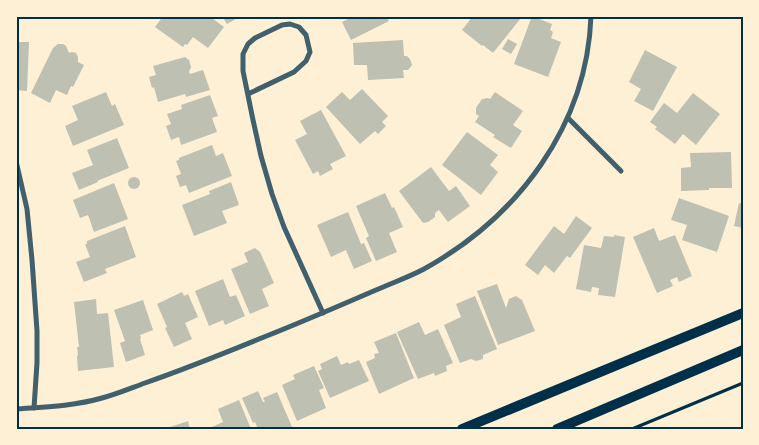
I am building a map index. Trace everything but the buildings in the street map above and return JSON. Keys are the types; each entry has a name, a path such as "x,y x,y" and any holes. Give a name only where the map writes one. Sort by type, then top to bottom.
{"main road":[{"path":"462,429 743,313"},
{"path":"557,429 743,350"}],"street":[{"path":"16,409 66,405 102,398 180,371 423,270 478,234 524,188 554,144 568,118 580,86 589,41 591,16"},
{"path":"248,94 294,72 306,61 310,52 306,35 299,27 290,24 282,25 255,38 248,44 243,54 244,71 248,94 260,156 272,194 284,227 323,313"},
{"path":"568,118 621,171"},
{"path":"16,161 27,210 32,260 37,331 34,408"}],"path":[{"path":"632,429 743,383"}]}
